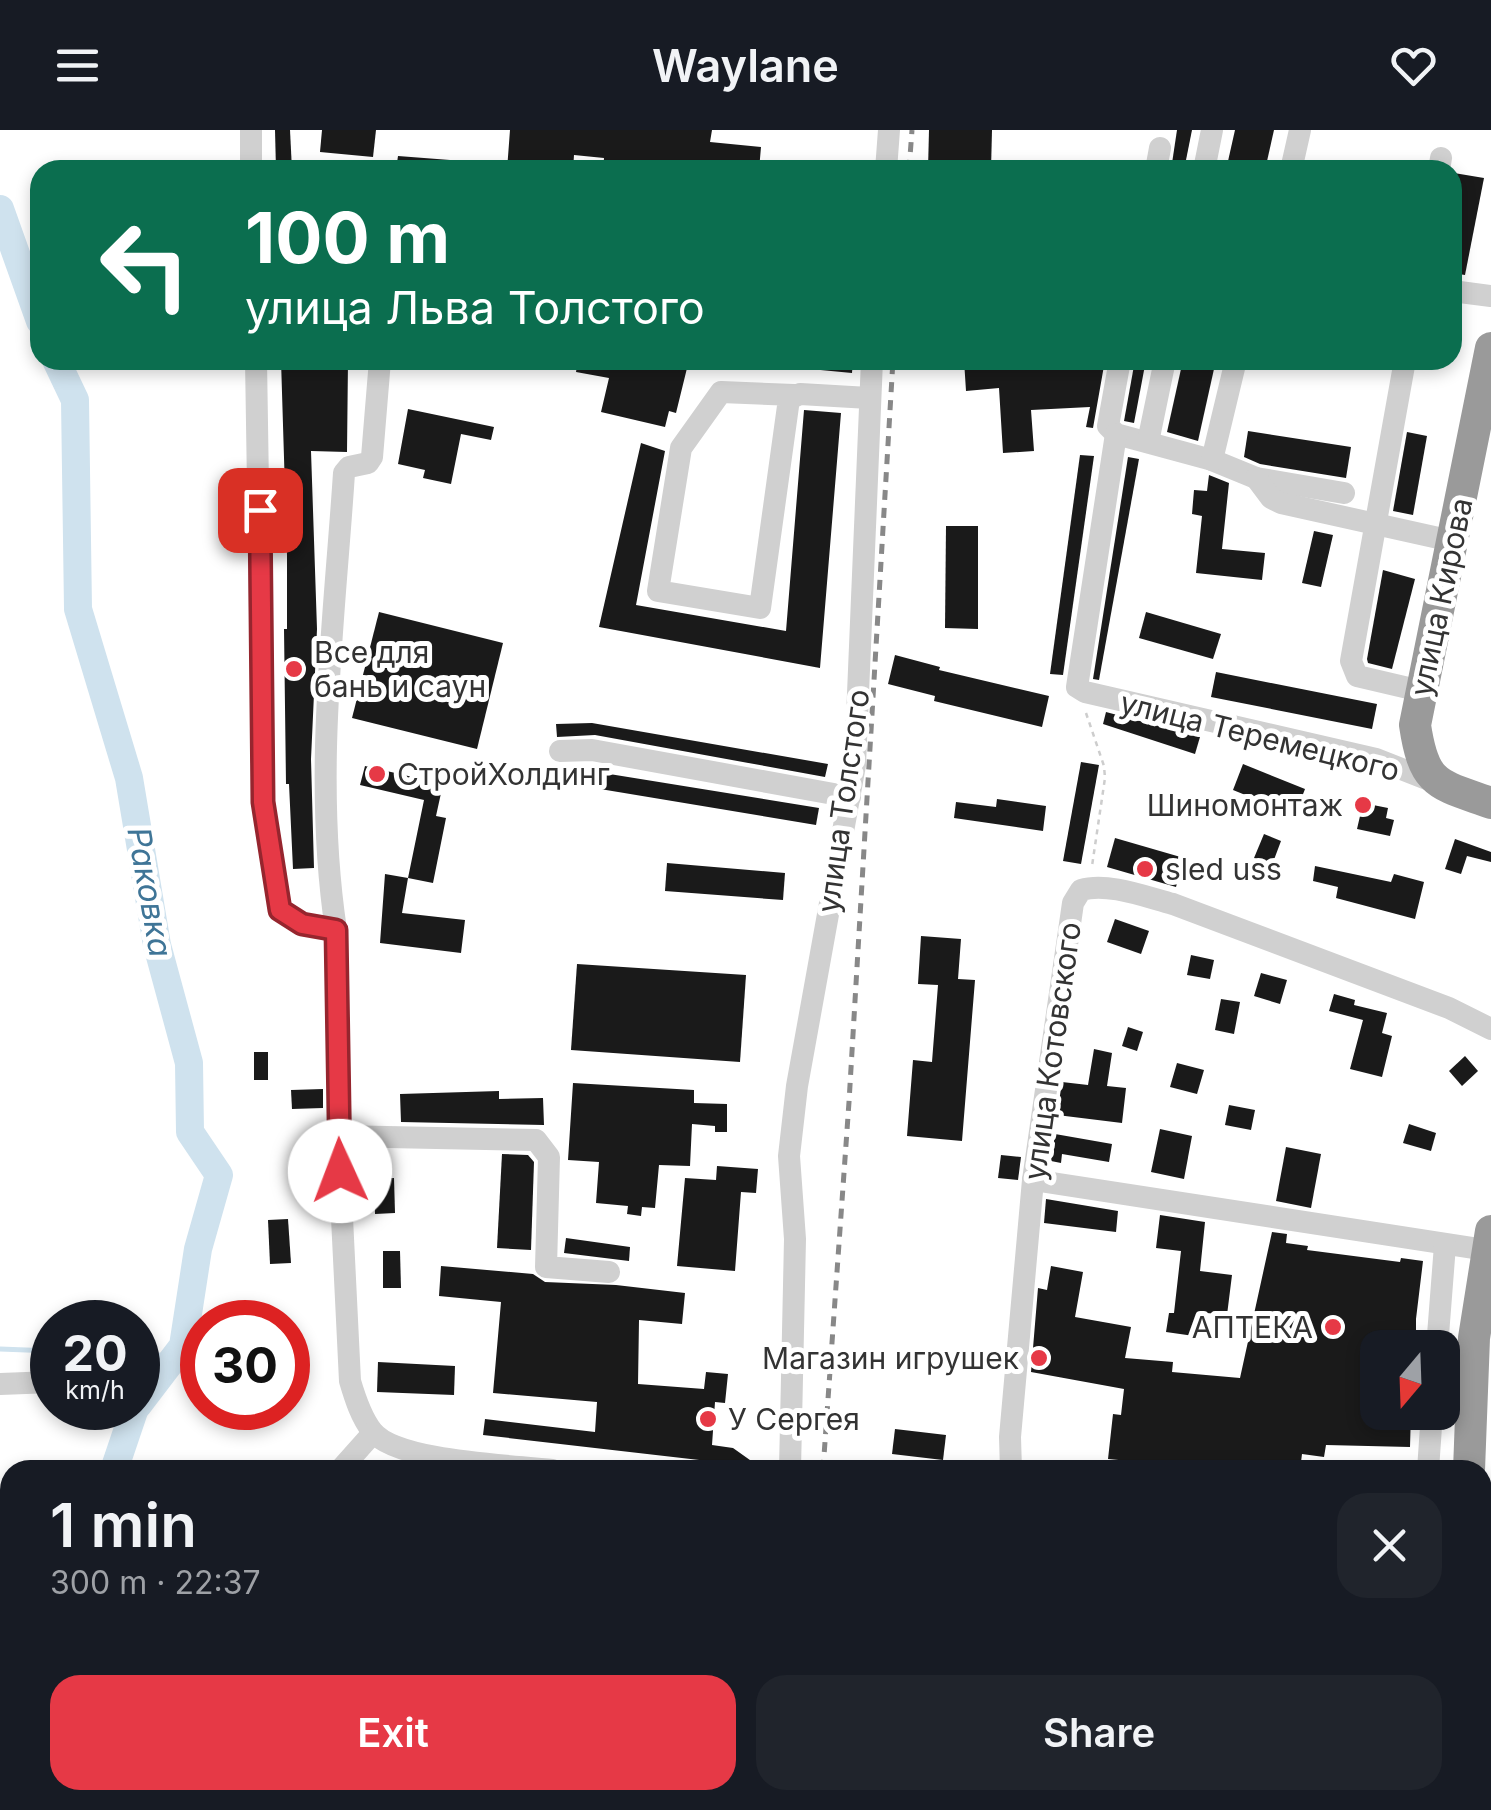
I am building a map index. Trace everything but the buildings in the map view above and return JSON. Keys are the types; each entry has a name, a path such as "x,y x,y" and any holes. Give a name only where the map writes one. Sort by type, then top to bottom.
{"highway":[{"name":"улица Кирова","path":"1438,784 1419,754 1414,724 1491,351"},
{"name":"улица Теремецкого","path":"1438,784 1491,803"},
{"path":"1476,1454 1474,1338 1489,1241"}],"street":[{"path":"250,130 251,160"},
{"path":"887,160 889,130"},
{"path":"1206,160 1212,130"},
{"path":"1293,160 1300,130"},
{"path":"1462,293 1491,296"},
{"path":"256,370 263,802 280,910 302,924 336,930"},
{"path":"379,370 372,456 368,464 349,467 344,473 324,719 328,872 336,930 338,1136 350,1381 357,1405 373,1433 394,1448 447,1460"},
{"name":"улица Толстого","path":"790,1460 794,1239 789,1156 797,1086 850,797 860,703 871,370"},
{"path":"1118,370 1108,426 1116,434 1212,460 1256,478 1344,493"},
{"path":"1148,442 1163,370"},
{"path":"1212,460 1234,370"},
{"path":"1403,370 1351,661 1357,676 1422,691"},
{"path":"794,394 789,399 760,608 658,592 681,448 720,392 794,394 870,398"},
{"path":"1080,688 1116,434"},
{"path":"1256,478 1271,498 1281,503 1452,541"},
{"name":"улица Теремецкого","path":"1080,688 1376,759 1438,784"},
{"path":"560,751 592,750 850,797"},
{"name":"улица Котовского","path":"1011,1460 1033,1180 1073,903 1081,890 1088,887 1126,893 1188,909 1449,1008 1491,1030"},
{"path":"338,1136 536,1140 550,1157 546,1267 609,1272"},
{"path":"1033,1180 1445,1245 1489,1241"},
{"path":"1438,1330 1445,1245"},
{"path":"0,1384 30,1383"},
{"path":"1429,1460 1431,1430"},
{"path":"349,1460 373,1433"}],"path":[{"path":"1080,688 1105,778 1088,887"}],"waterway":[{"name":"Раковка","path":"0,209 30,293"},
{"name":"Раковка","path":"61,370 75,400 78,609 129,778 157,945 189,1063 190,1132 219,1175 198,1249 183,1346 160,1376"},
{"path":"0,1349 30,1350"},
{"path":"160,1355 175,1356"},
{"name":"Раковка","path":"117,1460 128,1430"}],"railway":[{"path":"910,160 912,130"},
{"path":"824,1460 892,370"}],"place":[{"name":"Все для бань и саун","path":"294,669"},
{"name":"СтройХолдинг","path":"377,774"},
{"name":"Шиномонтаж","path":"1363,805"},
{"name":"sled uss","path":"1145,869"},
{"name":"АПТЕКА","path":"1333,1327"},
{"name":"Магазин игрушек","path":"1039,1358"},
{"name":"У Сергея","path":"708,1419"}],"route":[{"path":"260,510 263,802 280,910 302,924 336,930 340,1171"}]}
